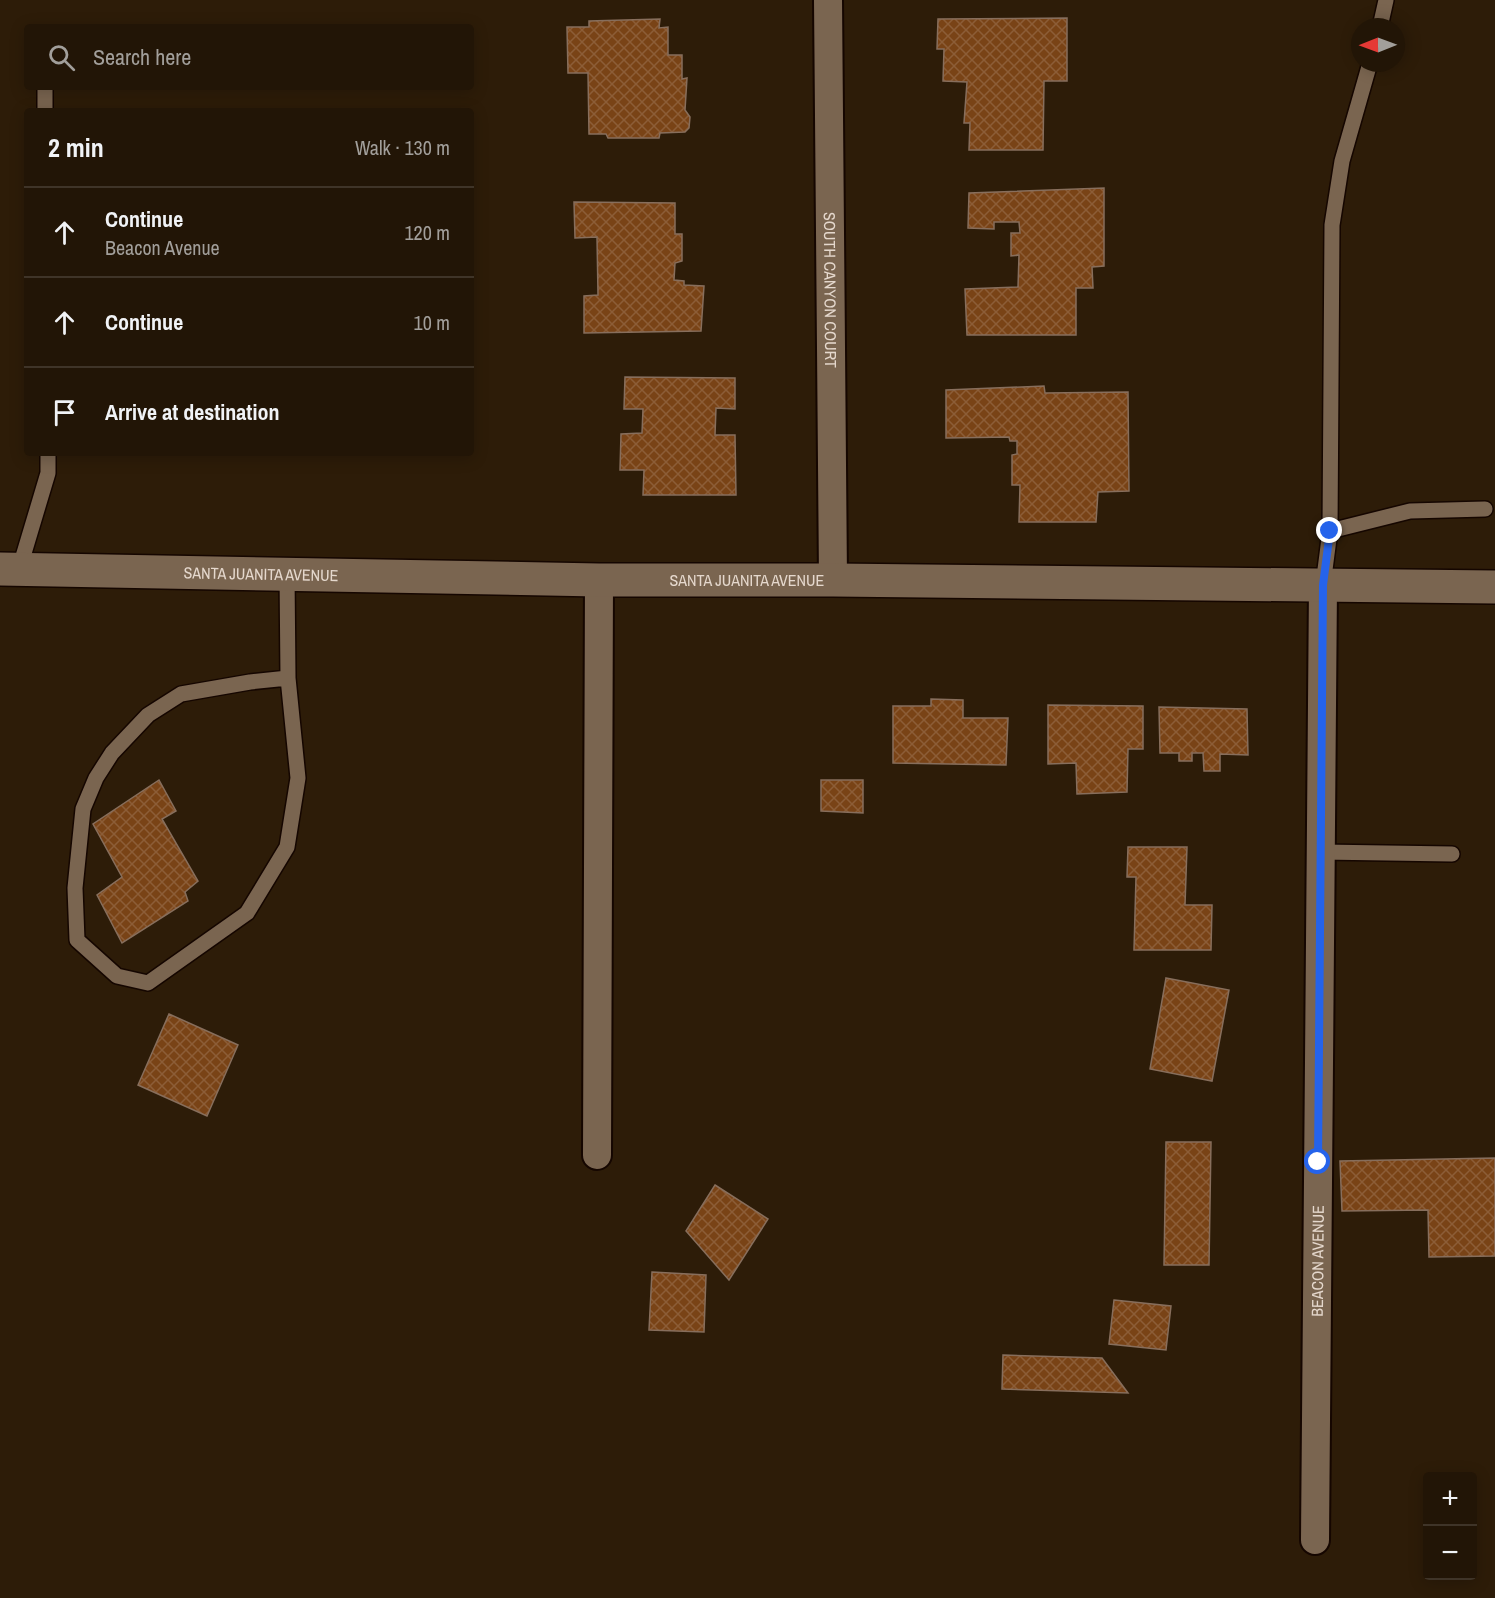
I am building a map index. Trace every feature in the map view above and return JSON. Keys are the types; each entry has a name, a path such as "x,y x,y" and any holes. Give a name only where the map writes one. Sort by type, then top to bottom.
{"street":[{"name":"SOUTH CANYON COURT","path":"828,0 834,580"},
{"name":"SANTA JUANITA AVENUE","path":"9,570 599,580 834,580 1495,587"},
{"path":"597,1155 599,580"},
{"name":"BEACON AVENUE","path":"1315,1540 1323,585"}],"lane":[{"path":"1382,18 1386,0"},
{"path":"1323,585 1330,531 1332,225 1342,161 1367,72"},
{"path":"45,90 45,108"},
{"path":"9,570 48,472 48,456"},
{"path":"1330,531 1410,511 1485,509"},
{"path":"287,574 288,678 297,777 287,847 247,913 148,983 117,976 77,940 75,888 79,835 83,809 96,778 112,753 148,715 182,694 288,678"},
{"path":"1321,852 1452,854"}],"building":[{"path":"1067,18 1067,81 1044,81 1043,150 969,150 970,123 964,123 967,82 943,81 944,49 937,49 938,19"},
{"path":"660,19 659,28 668,27 668,55 682,55 682,79 687,78 685,110 690,117 689,128 685,132 660,133 659,138 608,138 606,134 589,134 588,73 568,73 567,27 589,27 589,21"},
{"path":"1104,188 1104,266 1092,267 1093,288 1076,288 1076,335 967,335 965,289 1018,287 1019,255 1011,256 1011,233 1020,233 1019,222 994,222 994,229 968,228 969,193"},
{"path":"574,202 675,203 675,234 682,234 682,261 675,263 674,280 684,281 684,285 704,286 701,331 584,333 584,296 598,295 597,237 575,238"},
{"path":"625,377 735,378 735,409 716,408 715,435 735,435 736,495 643,495 644,470 620,470 621,434 642,433 643,409 624,409"},
{"path":"1044,386 1045,393 1128,392 1129,491 1098,492 1096,522 1019,522 1020,485 1012,485 1012,455 1017,454 1017,441 1010,441 1009,437 946,438 946,390"},
{"path":"931,699 963,700 963,718 1008,718 1006,765 893,763 893,706 931,706"},
{"path":"1048,705 1143,706 1143,749 1128,749 1127,792 1077,794 1076,763 1048,764"},
{"path":"1159,707 1247,709 1248,755 1220,754 1220,771 1204,771 1203,753 1192,753 1192,761 1179,761 1179,753 1160,753"},
{"path":"159,780 176,811 162,819 198,881 185,892 188,901 122,943 97,895 122,877 93,824"},
{"path":"821,780 863,780 863,813 821,811"},
{"path":"1128,847 1187,847 1185,905 1212,905 1211,950 1134,950 1136,877 1127,877"},
{"path":"1166,978 1229,990 1212,1081 1150,1069"},
{"path":"169,1014 238,1045 207,1116 138,1085"},
{"path":"1166,1142 1211,1142 1209,1265 1164,1265"},
{"path":"1495,1158 1495,1256 1429,1257 1428,1210 1342,1211 1340,1161"},
{"path":"715,1185 768,1219 729,1280 686,1231"},
{"path":"652,1272 706,1275 704,1332 649,1330"},
{"path":"1114,1300 1171,1306 1166,1350 1109,1344"},
{"path":"1003,1355 1102,1358 1128,1393 1002,1389"}],"route":[{"path":"1318,1162 1323,585 1330,531"}]}
